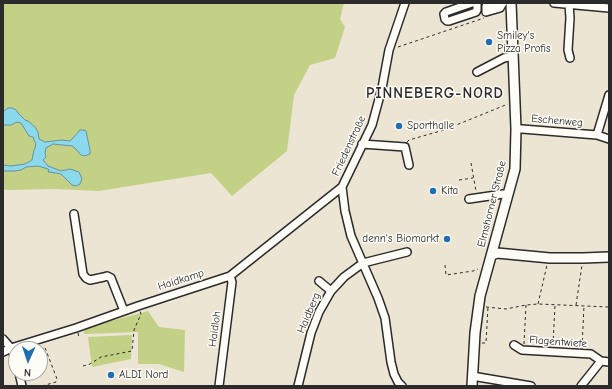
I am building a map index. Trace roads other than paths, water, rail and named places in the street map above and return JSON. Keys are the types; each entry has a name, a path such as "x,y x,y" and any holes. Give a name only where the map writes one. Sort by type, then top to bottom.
{"main road":[{"name":"Elmshorner Straße","path":"472,386 475,333 480,296 516,169 513,56 502,3"},
{"path":"492,255 497,253 544,258 609,257"}],"street":[{"name":"Friedenstraße","path":"402,386 394,374 391,362 385,318 351,236 345,211 342,186 372,125 382,88 389,50 405,3"},
{"path":"472,3 446,12 444,15 445,18 449,21 476,12 477,3"},
{"path":"554,3 609,8"},
{"path":"569,4 570,18 568,50 570,58"},
{"path":"477,72 504,58 513,56"},
{"path":"597,135 609,95"},
{"name":"Eschenweg","path":"516,130 522,129 597,135 609,139"},
{"path":"362,144 405,147 409,165"},
{"name":"Haidkamp","path":"35,341 230,276 342,186"},
{"path":"469,199 503,194 508,195"},
{"path":"74,214 83,274 90,280 104,276 111,278 124,311"},
{"path":"363,263 407,252"},
{"name":"Haidberg","path":"298,386 311,333 319,312 331,291 344,277 363,263"},
{"name":"Haidloh","path":"219,386 232,282 230,276"},
{"path":"319,281 331,291"},
{"name":"Flagentwiete","path":"514,345 522,350 590,354 601,361 609,362"},
{"path":"581,386 601,361"},
{"path":"472,376 531,386"}],"water":[{"path":"8,108 16,110 25,120 35,127 38,132 39,139 45,142 62,140 70,141 80,130 86,131 90,154 84,156 72,146 53,144 46,148 46,157 43,160 48,166 61,171 70,169 79,172 82,179 80,184 76,186 72,185 61,174 48,172 48,169 38,166 26,167 21,170 14,171 3,171 3,165 11,166 25,164 32,160 36,143 33,137 29,136 21,123 17,122 11,125 3,125 3,112"}],"place":[{"name":"Smiley's Pizza Profis","path":"489,42"},
{"name":"Sporthalle","path":"399,126"},
{"name":"Kita","path":"433,191"},
{"name":"denn's Biomarkt","path":"447,239"},
{"name":"ALDI Nord","path":"111,375"}],"district":[{"name":"PINNEBERG-NORD","path":"435,94"}]}
